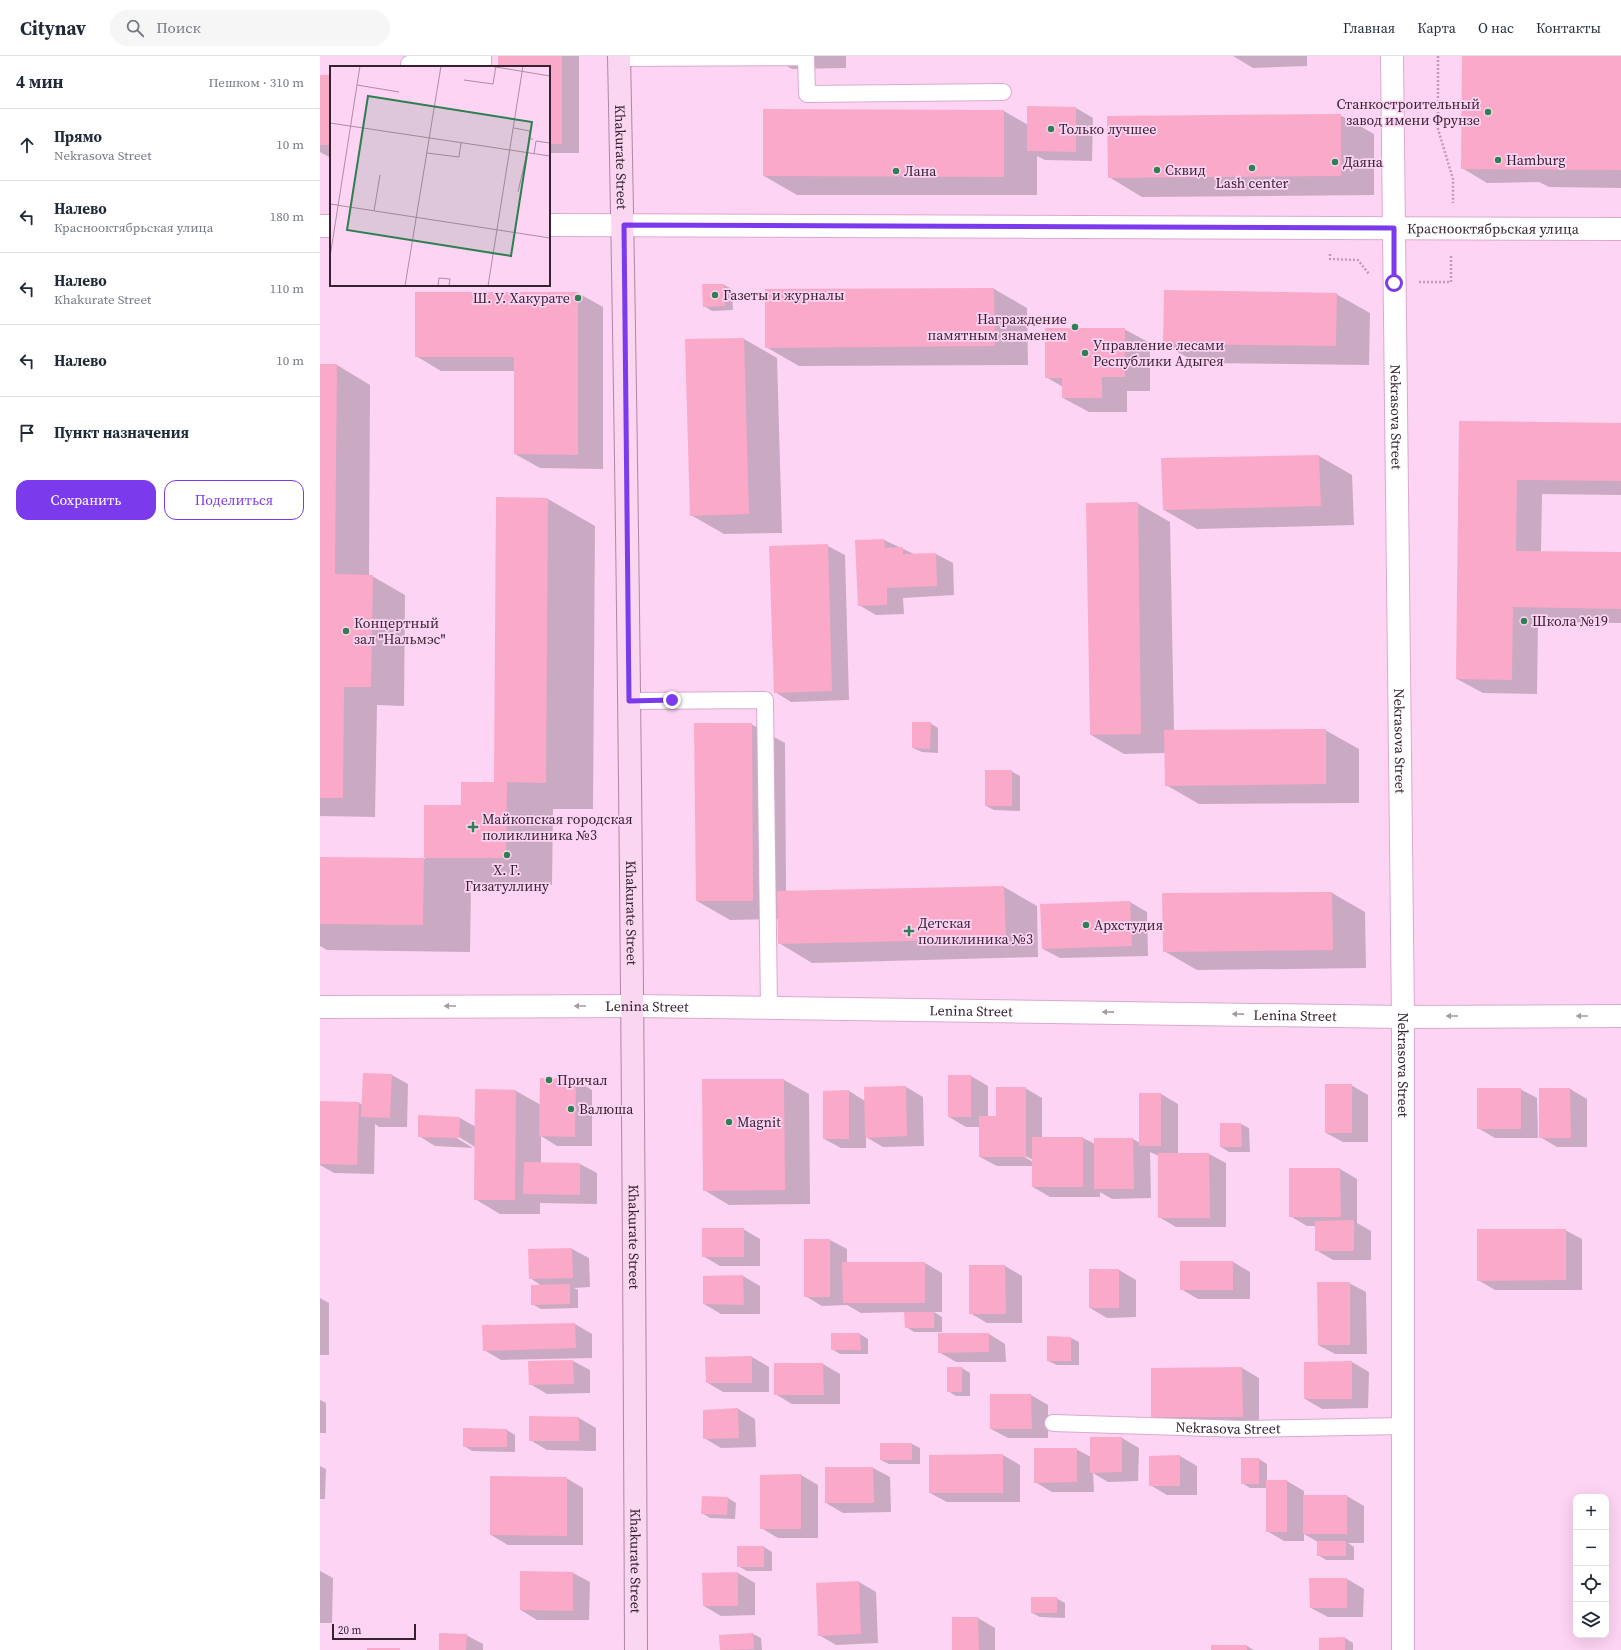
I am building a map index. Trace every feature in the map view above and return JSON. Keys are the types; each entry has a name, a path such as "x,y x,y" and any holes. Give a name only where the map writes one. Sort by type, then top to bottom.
{"main road":[{"name":"Khakurate Street","path":"619,57 624,225 633,1006 636,1650"}],"street":[{"name":"Nekrasova Street","path":"1392,56 1402,1017 1403,1650"},
{"name":"Краснооктябрьская улица","path":"550,225 1621,229"},
{"name":"Lenina Street","path":"320,1007 633,1006 1402,1017 1621,1016"}],"lane":[{"path":"409,66 409,64 483,64 483,56"},
{"path":"619,57 806,57 807,94 1003,92"},
{"path":"629,701 765,700 769,1008"},
{"name":"Nekrasova Street","path":"1053,1422 1243,1429 1403,1426"}],"building":[{"path":"498,56 562,56 562,144 550,144 550,66 498,66"},
{"path":"1462,56 1621,56 1621,170 1461,169"},
{"path":"320,75 330,75 330,145 320,145"},
{"name":"Только лучшее","path":"1027,106 1076,107 1076,152 1027,151"},
{"path":"763,109 1004,110 1004,177 763,176"},
{"path":"1341,114 1341,176 1108,178 1107,116"},
{"path":"702,284 724,284 725,306 703,307"},
{"path":"994,288 995,346 765,348 765,289"},
{"path":"1164,290 1337,293 1336,346 1163,344"},
{"path":"415,292 578,292 578,455 514,454 514,357 415,357"},
{"name":"Управление лесами Республики Адыгея","path":"1045,328 1125,328 1125,377 1102,377 1102,398 1062,398 1062,378 1045,378"},
{"path":"744,338 749,514 690,516 685,339"},
{"name":"Концертный зал \"Нальмэс\"","path":"320,364 337,364 335,574 373,575 371,687 344,687 343,798 320,798"},
{"path":"1459,421 1621,423 1621,481 1517,480 1516,551 1621,552 1621,609 1513,607 1512,680 1456,679"},
{"path":"1319,455 1321,506 1163,510 1161,458"},
{"path":"496,497 548,498 546,783 507,782 506,858 424,858 424,805 461,805 461,782 494,782"},
{"path":"1138,502 1141,734 1090,735 1086,503"},
{"path":"884,539 885,548 903,547 903,554 936,553 937,586 887,588 887,605 858,606 855,540"},
{"path":"828,544 832,691 774,693 769,546"},
{"path":"912,722 931,722 930,749 912,748"},
{"path":"694,723 752,723 753,901 696,901"},
{"path":"1326,729 1326,784 1165,786 1164,730"},
{"path":"985,770 1012,770 1012,806 985,806"},
{"path":"320,857 424,858 423,925 320,924"},
{"path":"1004,886 1006,939 778,944 777,891"},
{"path":"1332,892 1333,950 1163,952 1162,893"},
{"name":"Архстудия","path":"1130,901 1132,946 1042,949 1040,904"},
{"path":"363,1073 392,1074 390,1118 361,1117"},
{"path":"948,1075 971,1075 971,1117 948,1117"},
{"path":"540,1078 576,1079 575,1137 539,1136"},
{"path":"702,1079 784,1079 785,1190 703,1191"},
{"path":"1325,1084 1352,1084 1352,1133 1325,1133"},
{"path":"906,1086 907,1136 865,1138 864,1087"},
{"path":"996,1087 1026,1087 1026,1157 979,1157 979,1116 996,1116"},
{"path":"1477,1088 1521,1088 1521,1129 1477,1129"},
{"path":"1539,1088 1570,1088 1571,1138 1539,1138"},
{"path":"475,1089 516,1090 515,1200 474,1200"},
{"path":"849,1090 849,1139 823,1139 823,1091"},
{"path":"1139,1093 1161,1093 1161,1146 1139,1146"},
{"path":"320,1101 359,1102 357,1165 320,1164"},
{"path":"418,1115 460,1117 459,1138 418,1137"},
{"path":"1220,1123 1241,1123 1242,1147 1220,1147"},
{"path":"1032,1137 1083,1137 1083,1187 1032,1187"},
{"path":"1094,1138 1133,1138 1134,1189 1094,1189"},
{"path":"1158,1153 1209,1153 1210,1218 1158,1218"},
{"path":"524,1162 580,1163 580,1195 523,1194"},
{"path":"1289,1168 1340,1168 1341,1217 1289,1217"},
{"path":"1354,1220 1354,1251 1315,1251 1315,1221"},
{"path":"702,1228 744,1228 744,1257 702,1257"},
{"path":"1477,1229 1566,1229 1566,1280 1477,1281"},
{"path":"804,1239 830,1239 830,1297 804,1297"},
{"path":"572,1248 573,1278 529,1279 528,1249"},
{"path":"1180,1261 1233,1261 1233,1290 1180,1290"},
{"path":"842,1262 925,1262 925,1303 843,1303"},
{"path":"969,1265 1005,1265 1006,1314 969,1314"},
{"path":"1089,1269 1119,1269 1119,1308 1089,1308"},
{"path":"743,1275 744,1305 703,1304 703,1276"},
{"path":"1317,1282 1350,1282 1350,1345 1318,1345"},
{"path":"570,1284 570,1304 531,1305 531,1285"},
{"path":"904,1312 934,1312 934,1328 905,1328"},
{"path":"575,1323 576,1348 483,1351 482,1325"},
{"path":"831,1333 860,1333 861,1350 831,1350"},
{"path":"938,1333 989,1333 989,1352 938,1353"},
{"path":"1047,1336 1071,1337 1071,1361 1047,1361"},
{"path":"752,1356 752,1383 706,1383 705,1357"},
{"path":"573,1360 574,1384 529,1385 528,1361"},
{"path":"1352,1361 1352,1399 1304,1399 1304,1362"},
{"path":"774,1363 823,1363 824,1395 774,1395"},
{"path":"947,1367 962,1367 962,1392 947,1392"},
{"path":"1242,1367 1243,1417 1151,1417 1151,1368"},
{"path":"990,1394 1031,1394 1032,1429 990,1429"},
{"path":"738,1408 739,1438 703,1439 703,1410"},
{"path":"529,1416 579,1417 579,1441 529,1441"},
{"path":"463,1428 507,1429 507,1447 463,1447"},
{"path":"1090,1437 1122,1437 1122,1472 1090,1473"},
{"path":"880,1443 912,1443 912,1460 880,1460"},
{"path":"1034,1448 1077,1448 1077,1482 1034,1483"},
{"path":"1003,1454 1003,1493 929,1493 929,1455"},
{"path":"1180,1455 1180,1486 1149,1486 1149,1456"},
{"path":"1241,1458 1259,1458 1259,1484 1241,1484"},
{"path":"825,1467 873,1467 874,1503 825,1503"},
{"path":"801,1474 801,1529 760,1529 760,1475"},
{"path":"490,1476 567,1477 567,1536 490,1535"},
{"path":"1266,1480 1287,1480 1287,1532 1266,1532"},
{"path":"1303,1495 1347,1495 1347,1534 1303,1534"},
{"path":"702,1496 728,1497 727,1515 701,1514"},
{"path":"1317,1541 1346,1541 1346,1556 1317,1556"},
{"path":"737,1546 764,1546 764,1567 737,1567"},
{"path":"520,1571 573,1572 573,1611 520,1610"},
{"path":"738,1572 738,1606 703,1606 702,1573"},
{"path":"1309,1578 1347,1578 1347,1608 1310,1608"},
{"path":"859,1581 861,1634 818,1636 816,1583"},
{"path":"1031,1597 1057,1597 1057,1613 1031,1613"},
{"path":"952,1617 978,1617 979,1650 952,1650"},
{"path":"439,1633 467,1634 466,1650 439,1650"},
{"path":"753,1633 754,1649 720,1650 719,1635"},
{"path":"1345,1637 1345,1650 1319,1650 1319,1638"},
{"path":"1211,1645 1247,1645 1247,1650 1211,1650"},
{"path":"367,1648 400,1648 400,1650 367,1650"}],"place":[{"name":"Станкостроительный завод имени Фрунзе","path":"1488,112"},
{"name":"Только лучшее","path":"1051,129"},
{"name":"Hamburg","path":"1498,160"},
{"name":"Даяна","path":"1335,162"},
{"name":"Lash center","path":"1252,168"},
{"name":"Сквид","path":"1157,170"},
{"name":"Лана","path":"896,171"},
{"name":"Газеты и журналы","path":"715,295"},
{"name":"Ш. У. Хакурате","path":"578,298"},
{"name":"Награждение памятным знаменем","path":"1075,327"},
{"name":"Управление лесами Республики Адыгея","path":"1085,353"},
{"name":"Школа №19","path":"1524,621"},
{"name":"Концертный зал \"Нальмэс\"","path":"346,631"},
{"name":"Майкопская городская поликлиника №3","path":"473,827"},
{"name":"Х. Г. Гизатуллину","path":"507,855"},
{"name":"Архстудия","path":"1086,925"},
{"name":"Детская поликлиника №3","path":"909,931"},
{"name":"Причал","path":"549,1080"},
{"name":"Валюша","path":"571,1109"},
{"name":"Magnit","path":"729,1122"}],"route":[{"path":"672,700 629,701 624,225 1394,228 1394,283"}]}
